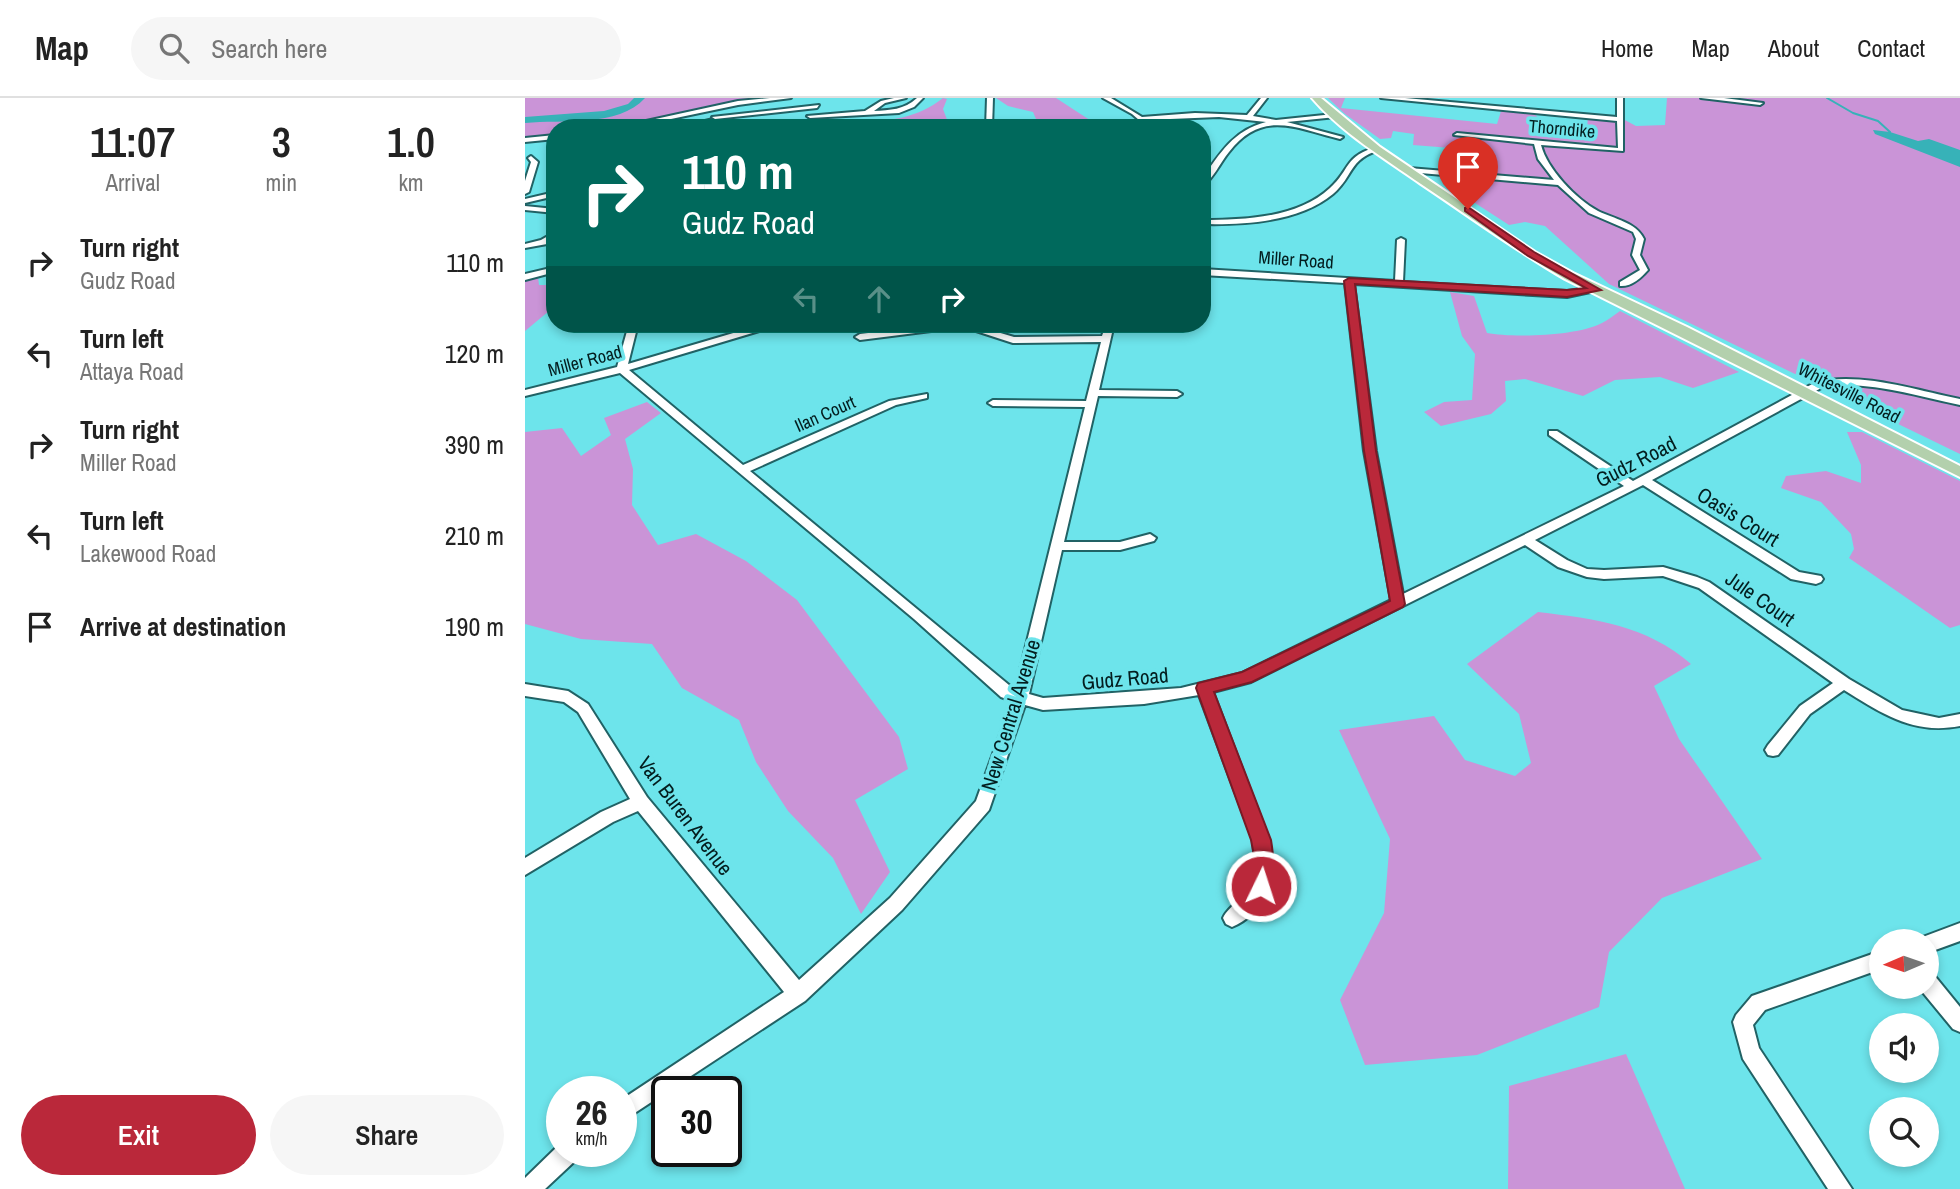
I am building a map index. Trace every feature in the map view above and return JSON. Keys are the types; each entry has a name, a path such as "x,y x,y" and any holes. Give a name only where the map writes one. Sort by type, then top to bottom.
{"main road":[{"path":"1316,98 1334,116 1377,149 1531,254 1596,290 1721,350"},
{"name":"Whitesville Road","path":"1721,350 1960,472"}],"street":[{"path":"659,119 720,106 788,98"},
{"path":"864,114 883,102 903,98"},
{"path":"810,116 903,111 920,98"},
{"path":"989,119 990,98"},
{"path":"1106,98 1141,119 1205,113 1250,116 1340,137"},
{"path":"1250,116 1264,98"},
{"path":"1384,98 1621,119 1620,98"},
{"path":"1704,98 1760,103"},
{"path":"733,119 819,103 807,119"},
{"path":"713,119 720,106"},
{"path":"1211,172 1237,138 1254,129 1334,116"},
{"name":"Thorndike","path":"1457,135 1621,150 1621,119"},
{"path":"525,140 546,138"},
{"path":"1537,143 1541,159 1563,187 1592,211 1633,228 1638,233 1640,239 1636,255 1644,270 1623,284"},
{"path":"1211,222 1260,219 1302,207 1329,193 1358,155 1377,149"},
{"path":"525,192 535,162 531,158"},
{"path":"1409,170 1563,187"},
{"path":"525,201 546,196"},
{"path":"525,208 546,210"},
{"path":"1399,284 1401,240"},
{"path":"525,246 546,241"},
{"path":"525,277 546,271"},
{"name":"Miller Road","path":"1211,273 1567,293 1596,290"},
{"path":"1349,281 1370,451 1398,604"},
{"path":"623,369 631,333"},
{"name":"Miller Road","path":"525,393 623,369 743,333"},
{"path":"860,337 892,333"},
{"path":"992,333 1013,340 1095,333"},
{"name":"New Central Avenue","path":"637,1101 798,994 896,904 983,805 1020,699 1107,333"},
{"name":"Gudz Road","path":"623,369 919,616 1006,693 1044,705 1181,694 1246,678 1638,483 1831,381 1960,402"},
{"path":"993,403 1177,394"},
{"name":"Ilan Court","path":"742,470 893,403 923,396"},
{"name":"Oasis Court","path":"1553,433 1796,576 1816,579"},
{"path":"1056,546 1119,546 1150,538"},
{"name":"Jule Court","path":"1526,539 1557,561 1585,572 1600,575 1658,571 1678,574 1704,585 1844,683 1898,715 1938,724 1960,720"},
{"path":"1773,750 1805,710 1844,683"},
{"path":"1204,688 1261,840 1265,861 1261,886 1255,898 1232,918"},
{"name":"Van Buren Avenue","path":"525,690 568,697 583,708 641,802 798,994"},
{"path":"525,867 607,817 641,802"},
{"path":"1939,940 1960,932"},
{"path":"1841,1189 1750,1052 1743,1022 1759,1003 1869,964"},
{"path":"1939,997 1960,1022"},
{"path":"529,1189 552,1167"}],"shaded area":[{"path":"525,98 788,98 702,109 656,119 546,119 546,136 525,138"},
{"path":"943,98 947,99 943,109 947,119 893,119 914,114"},
{"path":"996,98 1056,98 1088,119 1036,119 1033,112 1008,106"},
{"path":"1328,98 1345,98 1341,108 1497,124 1502,108 1531,111 1549,128 1587,130 1588,116 1623,119 1636,126 1665,125 1667,98 1960,98 1960,454 1609,284 1545,226 1525,222 1509,225 1455,190 1479,186 1459,172 1482,174 1489,151 1413,145 1414,134 1393,131 1391,138 1380,139"},
{"path":"538,277 539,285 546,285 546,314 525,331 525,280"},
{"path":"1450,292 1474,296 1487,333 1528,335 1578,331 1602,323 1620,311 1739,372 1693,388 1660,377 1615,380 1583,396 1525,379 1505,381 1506,401 1491,414 1441,426 1424,412 1444,402 1472,400 1475,354 1462,336"},
{"path":"647,402 661,413 625,439 633,469 632,505 658,545 696,534 746,561 797,600 899,737 908,769 855,800 890,872 861,914 833,858 788,811 756,762 739,720 682,688 652,644 581,639 525,624 525,432 562,428 581,456 611,435 604,418"},
{"path":"1847,432 1862,432 1960,481 1960,625 1950,628 1849,558 1854,549 1851,534 1821,502 1781,488 1786,476 1826,471 1861,483 1861,465"},
{"path":"1538,612 1600,621 1638,632 1656,640 1691,664 1654,686 1679,739 1762,859 1662,898 1609,952 1599,1007 1477,1055 1365,1065 1340,1000 1384,913 1390,839 1339,730 1434,716 1465,760 1515,776 1531,763 1519,714 1467,664"},
{"path":"1626,1054 1685,1189 1508,1189 1509,1086"}],"water":[{"path":"1873,130 1918,141 1929,139 1960,150 1960,167 1875,134"}],"waterway":[{"path":"525,120 620,111 632,106 640,98"},
{"path":"1827,98 1853,113 1878,121 1890,132"}],"route":[{"path":"1261,886 1265,861 1261,840 1204,688 1246,678 1398,604 1370,451 1349,281 1578,294 1596,290 1531,254 1468,209"}]}
